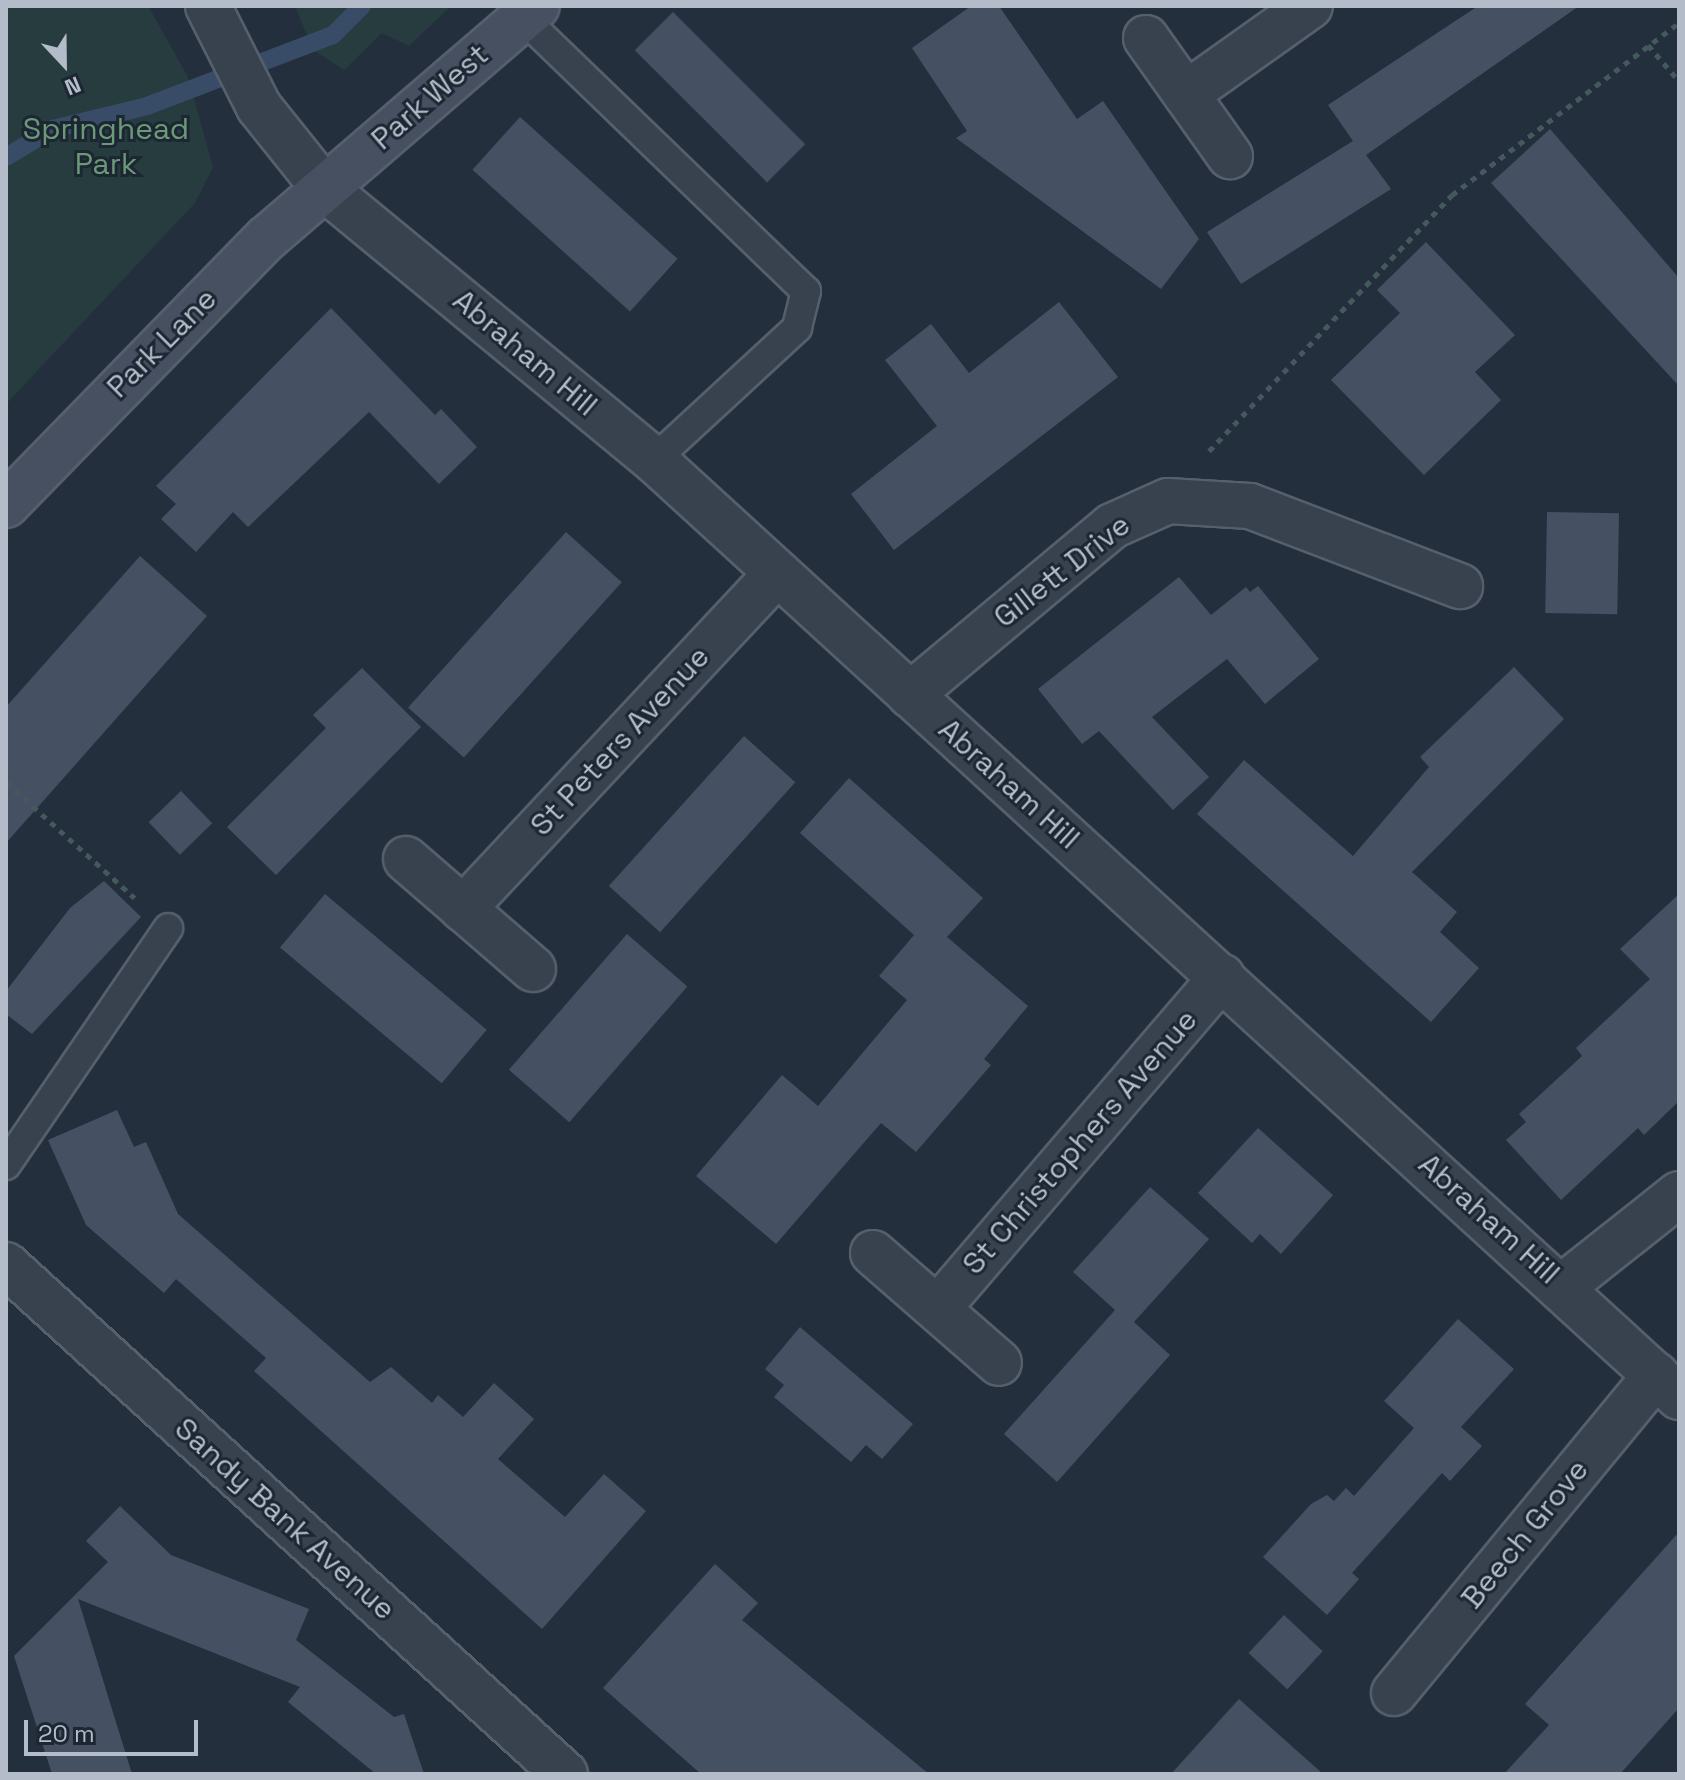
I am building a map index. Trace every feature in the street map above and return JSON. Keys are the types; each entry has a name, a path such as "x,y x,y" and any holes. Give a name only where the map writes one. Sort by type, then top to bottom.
{"street":[{"path":"1186,94 1310,6"},
{"name":"Abraham Hill","path":"212,12 259,107 324,188 654,460 1563,1286 1667,1386"},
{"name":"Park West","path":"324,188 530,12"},
{"path":"1146,38 1230,156"},
{"name":"Park Lane","path":"6,505 146,357 324,188"},
{"name":"Gillett Drive","path":"910,695 1112,526 1168,501 1250,506 1460,586"},
{"name":"St Peters Avenue","path":"463,909 777,573"},
{"path":"406,859 533,969"},
{"name":"St Christophers Avenue","path":"939,1307 1222,977"},
{"path":"1563,1286 1679,1194"},
{"path":"873,1253 939,1307 999,1363"},
{"name":"Sandy Bank Avenue","path":"6,1265 565,1774"},
{"name":"Beech Grove","path":"1394,1693 1667,1386"}],"lane":[{"path":"530,12 806,291 797,328 654,460"},
{"path":"6,1165 168,928"}],"path":[{"path":"1168,501 1229,427 1452,195 1679,23"},
{"path":"1648,45 1679,81"},
{"path":"6,782 168,928"}],"green space":[{"name":"Springhead Park","path":"6,6 148,6 188,77 213,167 195,203 6,404"},
{"path":"295,6 451,6 409,46 382,33 344,70 313,50"}],"building":[{"path":"971,6 999,6 1077,119 1103,101 1199,239 1161,289 956,138 967,131 912,48"},
{"path":"1478,6 1579,6 1366,155 1391,189 1241,284 1207,232 1353,141 1328,105"},
{"path":"673,12 805,144 767,182 635,50"},
{"path":"520,117 678,259 630,312 472,170"},
{"path":"1550,129 1679,278 1679,386 1491,183"},
{"path":"1426,242 1515,335 1475,372 1501,400 1424,475 1331,380 1400,313 1377,290"},
{"path":"1059,302 1118,377 894,550 851,494 937,426 885,360 931,324 969,373"},
{"path":"331,308 435,415 441,409 477,447 439,484 369,412 248,527 233,512 196,552 161,519 176,504 156,486"},
{"path":"1547,512 1619,513 1617,614 1545,613"},
{"path":"566,532 622,582 464,758 408,707"},
{"path":"140,556 207,616 6,843 6,707"},
{"path":"1179,577 1211,615 1246,587 1250,592 1258,586 1319,659 1265,704 1227,659 1152,717 1209,777 1173,810 1099,731 1082,744 1038,689"},
{"path":"1514,667 1564,719 1412,872 1457,912 1440,932 1479,968 1431,1022 1197,814 1244,760 1353,856 1429,767 1420,757"},
{"path":"362,668 421,727 276,875 227,827 326,728 313,715"},
{"path":"744,736 795,782 660,932 609,886"},
{"path":"849,778 983,898 947,937 1028,1006 984,1059 991,1065 916,1152 881,1123 776,1244 696,1176 782,1075 818,1106 907,1000 879,976 914,935 800,833"},
{"path":"181,791 212,823 180,855 149,822"},
{"path":"104,881 141,917 32,1034 6,1014 6,991 70,908"},
{"path":"325,894 487,1030 442,1083 280,948"},
{"path":"1679,894 1679,1101 1644,1135 1638,1128 1561,1200 1506,1140 1526,1122 1519,1114 1582,1056 1576,1048 1650,979 1620,949"},
{"path":"627,934 687,986 569,1122 509,1070"},
{"path":"117,1110 134,1147 146,1142 178,1214 370,1382 391,1367 432,1403 438,1395 463,1417 494,1383 534,1419 498,1459 565,1517 604,1474 646,1511 542,1629 254,1371 266,1358 176,1279 164,1293 86,1225 48,1140"},
{"path":"1258,1128 1333,1195 1281,1254 1260,1234 1252,1243 1198,1193"},
{"path":"1150,1187 1209,1239 1134,1322 1170,1355 1057,1482 1004,1434 1115,1310 1073,1272"},
{"path":"1458,1319 1514,1369 1461,1427 1482,1446 1450,1481 1442,1473 1352,1573 1359,1579 1327,1615 1263,1557 1311,1504 1327,1495 1334,1501 1346,1488 1354,1496 1414,1428 1384,1401"},
{"path":"800,1327 913,1424 882,1459 866,1445 851,1462 774,1397 784,1385 765,1369"},
{"path":"120,1506 171,1555 309,1609 296,1640 394,1717 404,1714 424,1774 376,1774 288,1702 300,1687 78,1599 132,1774 52,1774 14,1656 108,1562 86,1541"},
{"path":"1679,1532 1679,1708 1620,1774 1504,1774 1549,1725 1525,1704"},
{"path":"715,1564 758,1603 742,1620 929,1774 701,1774 603,1688"},
{"path":"1284,1615 1323,1651 1287,1689 1249,1653"},
{"path":"1239,1699 1323,1774 1171,1774"}],"waterway":[{"path":"6,157 53,129 147,106 333,35 362,6"}]}
